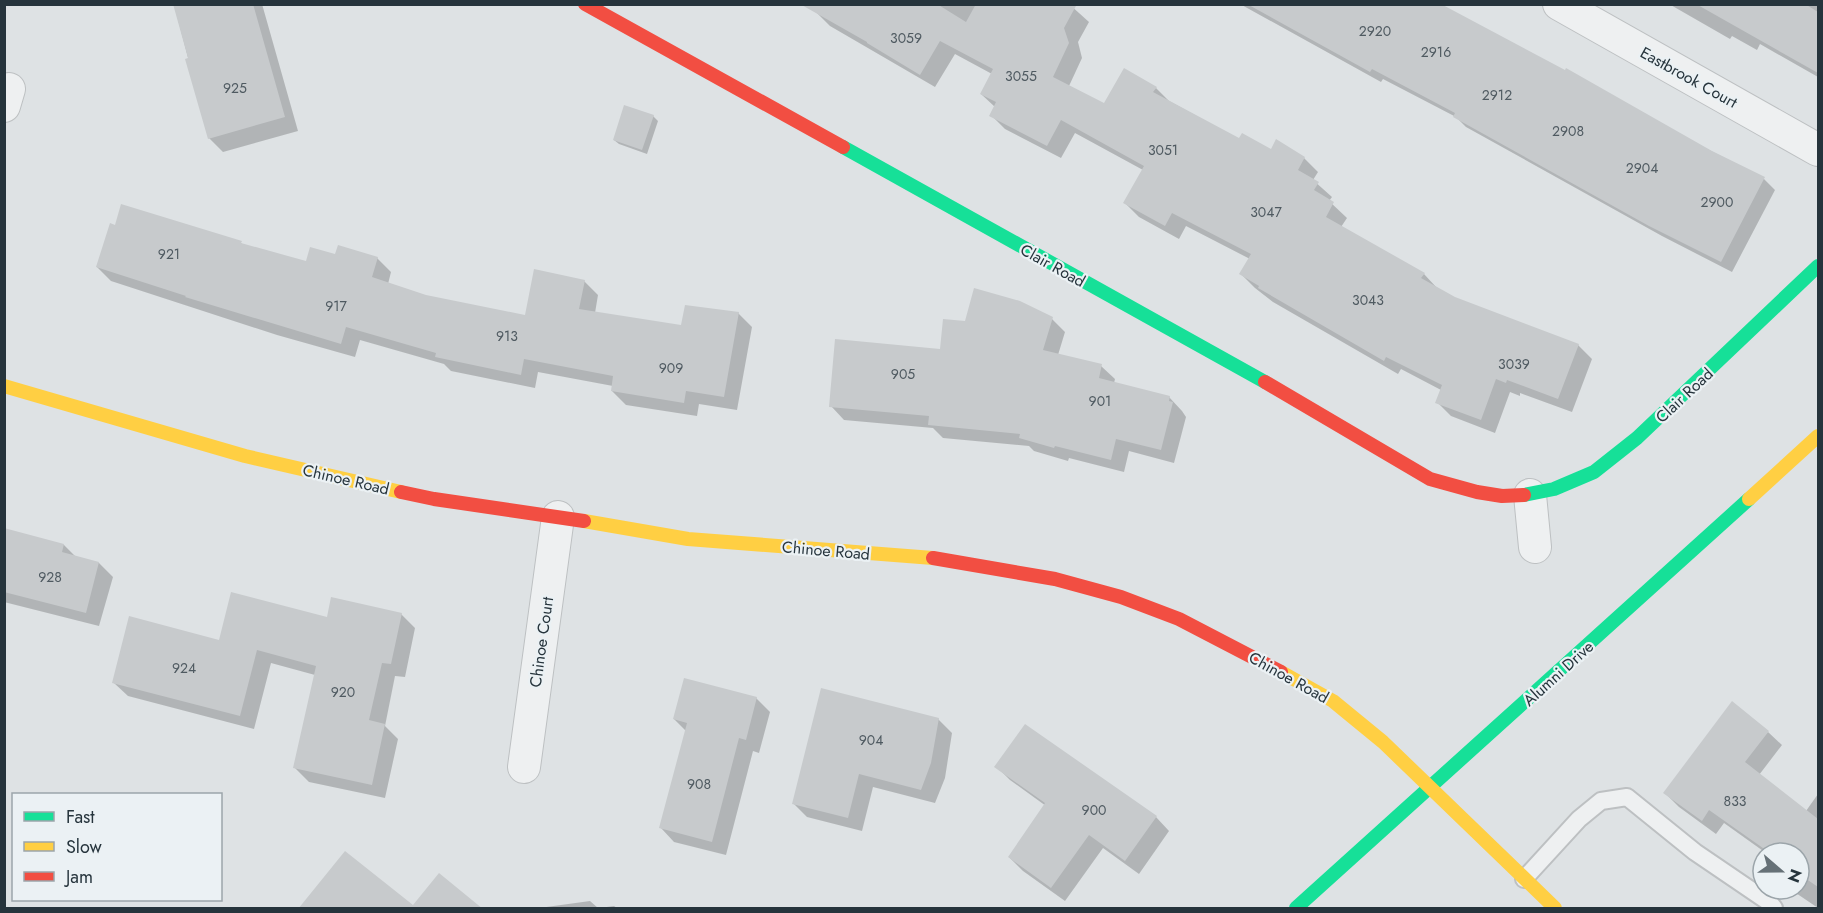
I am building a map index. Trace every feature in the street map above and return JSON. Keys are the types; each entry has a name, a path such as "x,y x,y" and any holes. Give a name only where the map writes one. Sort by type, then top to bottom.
{"street":[{"name":"Clair Road","path":"585,4 1255,376 1430,479 1477,492 1502,496 1530,495 1554,489 1594,472 1637,438 1818,266"},
{"name":"Eastbrook Court","path":"1559,4 1818,150"},
{"name":"Chinoe Road","path":"4,386 246,456 434,499 688,539 943,559 1055,579 1121,597 1189,624 1249,654 1333,701 1383,742 1555,909"},
{"name":"Alumni Drive","path":"1296,909 1818,436"},
{"path":"1530,495 1535,547"},
{"name":"Chinoe Court","path":"524,767 558,517"}],"lane":[{"path":"1524,879 1579,819 1601,801 1627,797 1695,852 1770,903 1774,909"}],"building":[{"path":"173,4 253,4 285,117 208,139 185,59 188,58"},
{"path":"800,4 937,4 966,22 976,4 1077,4 1064,28 1069,43 1053,77 1104,103 1124,68 1157,87 1153,92 1239,138 1242,133 1271,149 1276,139 1305,157 1298,170 1319,182 1314,190 1334,202 1326,217 1425,273 1421,278 1455,297 1579,344 1558,399 1507,380 1506,383 1496,379 1481,420 1435,403 1442,385 1386,357 1384,361 1258,288 1259,286 1239,274 1251,254 1172,213 1165,226 1123,203 1144,166 1061,120 1047,146 989,116 996,102 980,94 993,69 940,41 920,75"},
{"path":"1247,4 1441,4 1565,70 1566,68 1712,151 1765,177 1721,262 1649,226 1453,117 1455,113 1372,69 1370,72"},
{"path":"1696,4 1805,4 1818,12 1818,73"},
{"path":"624,105 654,115 642,150 613,140"},
{"path":"121,204 242,241 241,243 306,261 310,247 335,254 338,245 378,257 372,277 426,295 525,315 534,269 585,280 579,309 681,325 685,305 739,312 724,397 686,391 684,403 611,391 613,376 524,359 521,375 435,357 436,353 346,327 341,344 185,297 96,267 110,223 115,225"},
{"path":"974,288 1020,301 1053,317 1043,350 1102,364 1099,378 1170,396 1169,401 1173,402 1161,450 1116,439 1111,460 1019,438 1020,434 928,425 929,416 829,407 835,339 940,349 943,319 965,321"},
{"path":"4,528 64,544 62,552 99,562 86,613 4,592"},
{"path":"231,592 327,617 331,597 402,613 391,664 382,663 369,720 385,724 372,785 293,768 316,666 257,650 240,716 112,683 129,616 219,640"},
{"path":"684,678 757,697 746,740 739,738 712,842 659,828 687,723 673,719"},
{"path":"821,688 939,718 931,763 921,790 859,774 848,818 792,804"},
{"path":"1732,701 1769,731 1745,762 1818,819 1818,887 1811,882 1811,841 1753,841 1709,810 1702,821 1663,793"},
{"path":"1025,724 1157,816 1125,861 1089,835 1051,888 1008,857 1045,803 994,767"},
{"path":"345,851 413,905 439,873 483,909 298,909"}],"traffic: fast":[{"path":"843,147 1265,382"},
{"path":"1524,495 1554,489 1594,472 1637,438 1818,266"},
{"path":"1296,908 1749,499"}],"traffic: slow":[{"path":"4,386 245,456 401,492"},
{"path":"1749,499 1818,436"},
{"path":"584,521 688,539 933,558"},
{"path":"1281,672 1333,701 1383,742 1555,908"}],"traffic: jam":[{"path":"585,4 843,147"},
{"path":"1265,382 1430,479 1477,492 1502,496 1524,495"},
{"path":"401,492 584,521"},
{"path":"933,558 1055,579 1121,597 1179,619 1281,672"}]}
